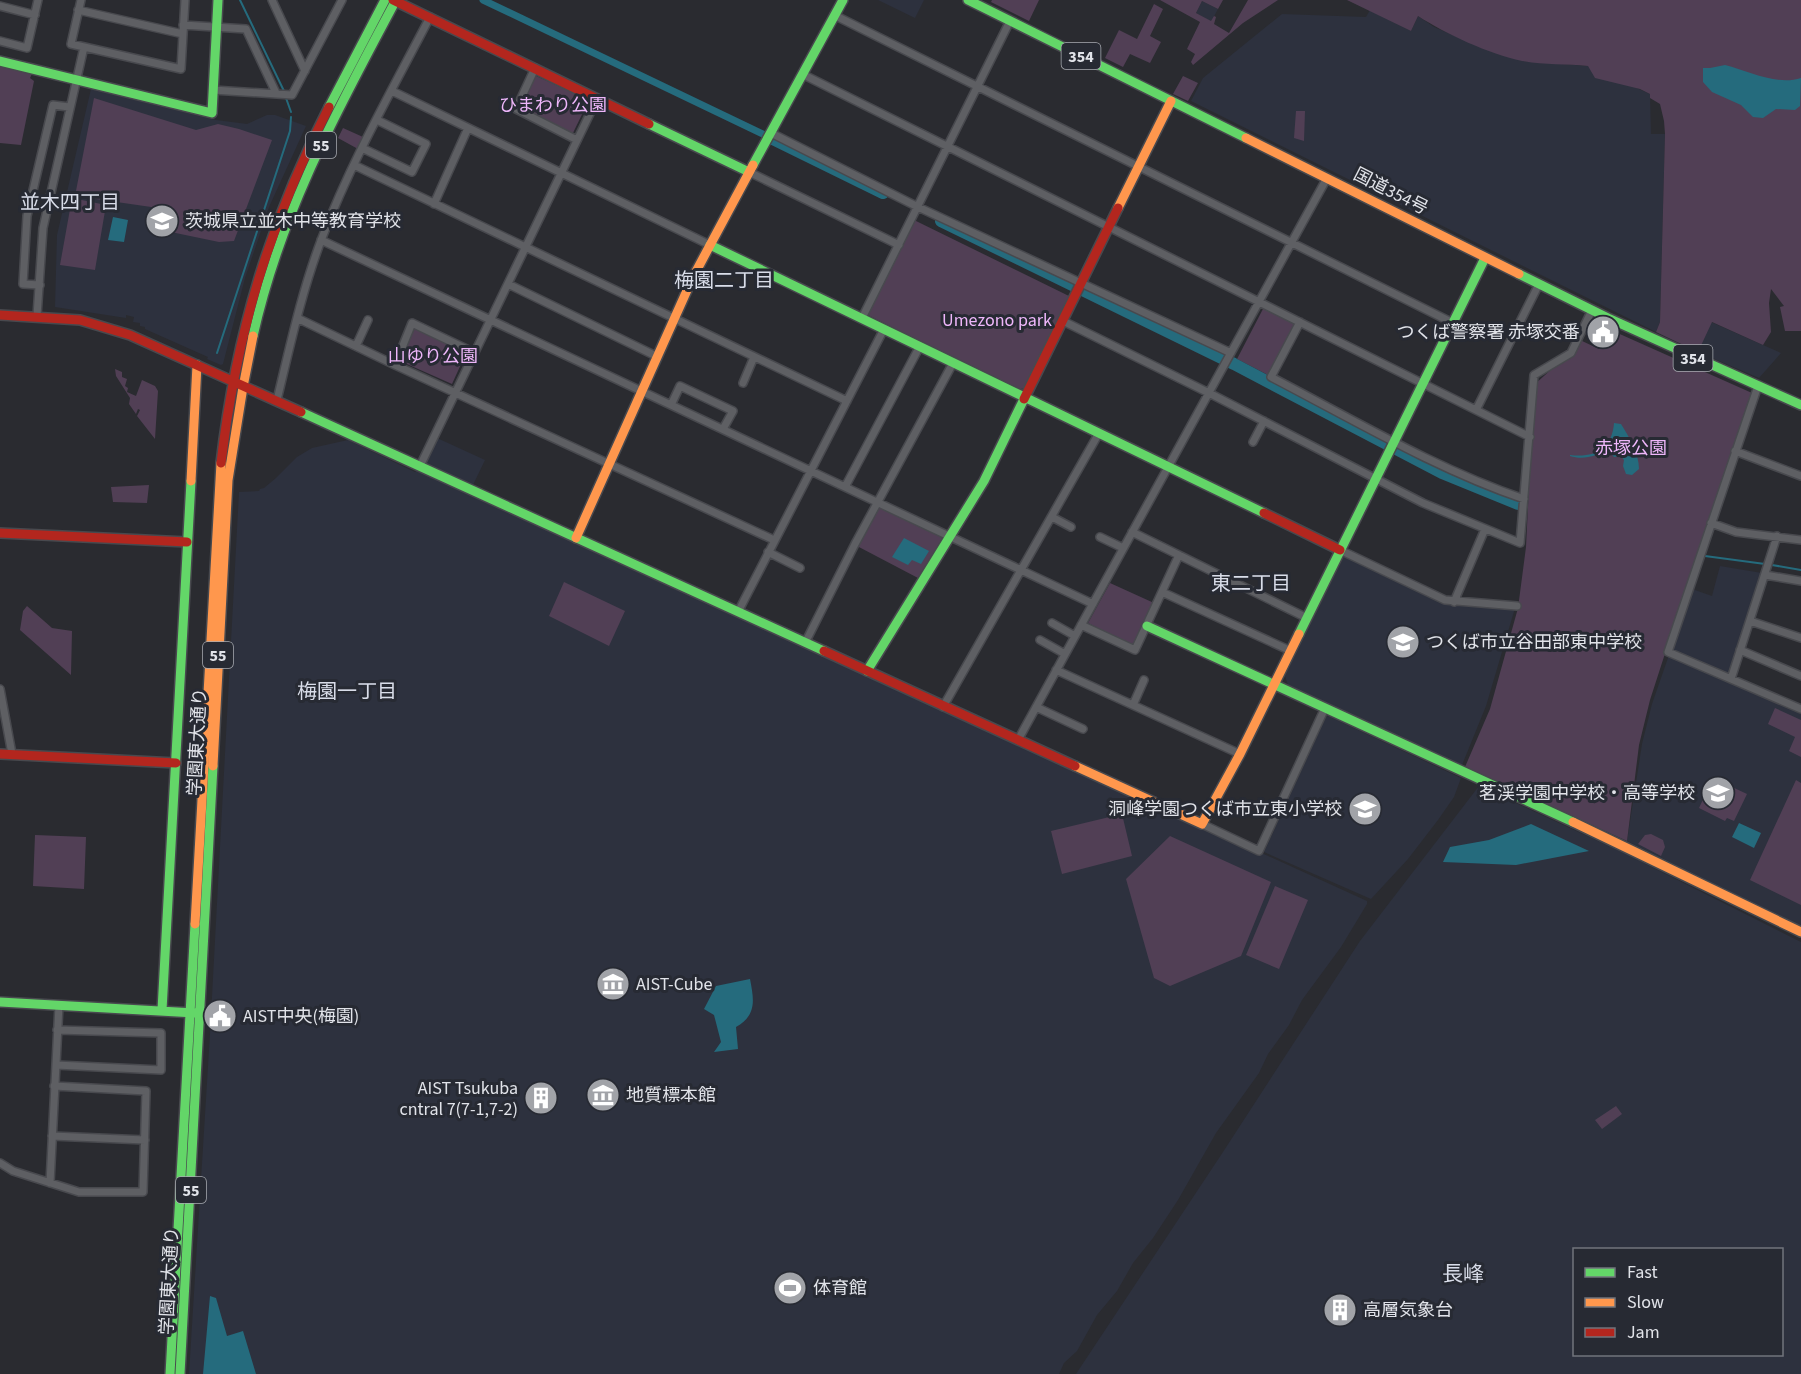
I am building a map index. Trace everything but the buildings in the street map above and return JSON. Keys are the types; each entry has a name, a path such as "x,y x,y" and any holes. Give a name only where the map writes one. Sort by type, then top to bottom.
{"main road":[{"path":"0,62 212,113 218,0"},
{"name":"学園東大通り","path":"180,1374 219,482 247,318 259,274 284,204 317,131 385,0"},
{"path":"395,0 749,172"},
{"name":"学園東大通り","path":"237,382 290,216 323,140 395,0"},
{"path":"576,538 656,356 710,245 843,0"},
{"name":"国道354号","path":"968,0 1485,258 1658,342 1801,405"},
{"path":"867,671 984,481 1171,101"},
{"path":"710,245 1340,550"},
{"path":"0,315 70,319 104,326 130,335 277,400 1202,824 1240,754 1485,258"},
{"path":"162,1010 197,364"},
{"path":"0,533 188,542"},
{"path":"1147,626 1625,846 1801,932"},
{"path":"0,754 176,763"},
{"path":"0,1002 195,1013"},
{"name":"学園東大通り","path":"170,1374 195,1013"}],"street":[{"path":"0,41 27,48 38,0"},
{"path":"81,0 71,44 181,69 184,0"},
{"path":"272,0 305,71"},
{"path":"213,90 292,95 342,0"},
{"path":"0,6 35,15"},
{"path":"78,10 183,34"},
{"path":"834,15 1453,322"},
{"path":"277,400 297,318 321,240 362,148 430,17"},
{"path":"862,318 1010,21"},
{"path":"183,25 246,29 276,93"},
{"path":"37,316 43,228 84,46"},
{"path":"535,69 516,108 577,140"},
{"path":"802,74 1530,436"},
{"path":"392,91 710,245"},
{"path":"420,466 597,99"},
{"path":"40,285 23,284 27,216 53,105 69,107"},
{"path":"362,148 412,172 426,144 377,120"},
{"path":"434,204 468,128"},
{"path":"769,136 1231,354"},
{"path":"354,165 847,401"},
{"path":"749,172 899,245"},
{"path":"1018,740 1328,178"},
{"path":"321,240 1093,604"},
{"path":"508,284 656,356"},
{"path":"1476,410 1539,284"},
{"path":"1063,321 1423,503 1520,543 1534,375 1571,353 1592,310"},
{"path":"297,318 774,540"},
{"path":"356,346 368,320"},
{"path":"1300,322 1271,376 1392,446 1524,499"},
{"path":"395,365 412,323 474,353"},
{"path":"738,612 884,329"},
{"path":"845,487 920,346"},
{"path":"743,383 754,357"},
{"path":"805,643 953,363"},
{"path":"671,405 680,386 733,411 723,429"},
{"path":"1758,386 1668,652 1801,710"},
{"path":"1253,442 1264,421"},
{"path":"943,707 1099,433"},
{"path":"1735,451 1801,476"},
{"path":"1052,517 1071,528"},
{"path":"1711,524 1736,532 1801,540"},
{"path":"1454,602 1485,529"},
{"path":"1132,532 1307,618"},
{"path":"1731,679 1777,536"},
{"path":"1100,537 1123,548"},
{"path":"1340,550 1445,600 1517,606"},
{"path":"768,552 800,568"},
{"path":"1081,625 1135,650 1179,555"},
{"path":"1765,575 1801,581"},
{"path":"1162,592 1291,651"},
{"path":"1750,621 1801,638"},
{"path":"1052,623 1075,636"},
{"path":"1040,640 1065,654"},
{"path":"1740,650 1801,676"},
{"path":"1056,670 1240,754"},
{"path":"1133,705 1144,680"},
{"path":"0,689 12,754"},
{"path":"1036,707 1083,729"},
{"path":"1202,824 1258,851 1325,708"},
{"path":"50,1183 59,1005"},
{"path":"56,1065 161,1070 161,1034 57,1029"},
{"path":"0,1163 13,1172 79,1192 143,1192 146,1091 54,1086"},
{"path":"52,1136 145,1140"}],"shaded area":[{"path":"878,0 924,0 915,18"},
{"path":"1202,1 1218,9 1211,22 1196,13"},
{"path":"1370,10 1411,31 1418,16 1434,27 1491,51 1523,61 1588,66 1650,94 1651,134 1665,134 1660,322 1656,332 1191,101 1203,78 1282,14 1366,17"},
{"name":"茨城県立並木中等教育学校","path":"91,89 216,120 247,124 267,115 275,115 306,126 269,207 245,278 221,365 145,329 140,326 140,323 133,322 134,317 126,315 126,318 55,307 57,235"},
{"path":"1711,322 1781,353 1759,378 1698,352"},
{"path":"437,438 485,460 473,485 425,463"},
{"path":"348,440 415,472 418,469 1367,901 1341,947 1302,1000 1289,1025 1268,1054 1259,1073 1216,1133 1178,1200 1133,1263 1117,1291 1097,1315 1077,1351 1064,1363 1059,1374 189,1374 239,492 259,491 264,488 297,457 312,448"},
{"name":"つくば市立谷田部東中学校","path":"1347,556 1444,603 1515,608 1486,706 1462,765 1288,685 1285,676 1343,558"},
{"path":"1720,566 1762,573 1730,672 1727,673 1672,650 1692,589 1712,596"},
{"name":"茗渓学園中学校・高等学校","path":"1669,655 1801,713 1801,926 1627,841 1642,744 1652,704"},
{"name":"洞峰学園つくば市立東小学校","path":"1328,716 1461,778 1454,797 1438,820 1408,859 1371,899 1264,852"},
{"path":"1479,786 1626,854 1801,942 1801,1374 1076,1374 1360,941"}],"green space":[{"path":"992,0 1039,0 1029,21 991,2"},
{"path":"1160,0 1223,0 1218,9 1202,1 1196,13 1211,21 1214,16 1216,17 1214,24 1229,33 1248,0 1278,0 1243,23 1193,65 1191,62 1195,54 1187,49 1200,22"},
{"path":"1347,0 1801,0 1801,331 1785,331 1780,307 1784,306 1771,289 1769,303 1771,332 1763,345 1712,322 1698,352 1656,332 1660,322 1665,134 1660,104 1650,98 1650,94 1640,89 1595,78 1588,66 1530,62 1496,54 1441,30 1418,16 1411,31"},
{"path":"1154,4 1163,9 1150,36 1161,42 1150,63 1130,54 1123,67 1105,58 1119,30 1137,39"},
{"path":"0,66 32,74 30,78 34,81 21,145 0,143"},
{"name":"ひまわり公園","path":"534,75 589,100 572,135 518,110"},
{"path":"1183,76 1198,83 1188,101 1173,94"},
{"path":"94,98 196,130 218,124 272,140 234,241 219,242 166,231 165,209 75,196"},
{"path":"1296,111 1305,111 1304,141 1294,138"},
{"path":"343,128 363,137 358,149 338,138"},
{"path":"72,198 106,205 95,270 60,265"},
{"name":"Umezono park","path":"914,220 1071,297 1027,387 1018,390 868,315"},
{"path":"1264,307 1295,323 1268,375 1237,359"},
{"name":"山ゆり公園","path":"415,327 467,351 452,384 400,361"},
{"name":"赤塚公園","path":"1613,331 1752,393 1735,451 1711,523 1691,573 1650,700 1639,745 1627,841 1465,767 1490,709 1518,608 1526,547 1534,385 1580,340 1599,349"},
{"path":"115,369 122,372 122,377 127,379 125,386 128,388 127,392 136,396 142,380 155,386 158,391 155,439 137,416 140,410 138,409 136,414 129,404 130,398 116,376"},
{"path":"149,485 147,503 113,502 111,487"},
{"path":"880,506 943,537 918,578 857,546"},
{"path":"564,582 625,611 609,646 549,616"},
{"path":"1110,583 1154,603 1134,647 1088,623"},
{"path":"27,606 52,628 72,631 71,675 20,630 23,611"},
{"path":"1775,708 1801,720 1801,757 1789,751 1795,737 1768,724"},
{"path":"1713,778 1747,794 1734,821 1727,818 1725,821 1699,808"},
{"path":"1796,780 1801,783 1801,905 1750,880"},
{"path":"1122,814 1132,856 1062,874 1051,831"},
{"path":"1651,834 1663,840 1665,847 1661,856 1638,844 1645,835"},
{"path":"35,835 86,837 84,889 33,886"},
{"path":"1170,836 1271,882 1241,956 1170,986 1154,978 1126,879"},
{"path":"1275,886 1308,900 1279,969 1246,955"},
{"path":"1616,1106 1622,1114 1602,1129 1595,1120"}],"water":[{"path":"1725,65 1773,79 1801,78 1800,106 1795,110 1776,109 1763,118 1753,117 1741,105 1712,92 1703,82 1703,68"},
{"path":"113,217 128,220 124,242 108,240"},
{"path":"1614,423 1621,424 1635,451 1639,469 1632,475 1626,474 1623,466 1624,460 1621,456 1614,457 1607,448 1590,457 1570,456 1587,455 1601,450 1610,439"},
{"path":"904,538 929,551 921,564 912,560 908,565 892,557"},
{"path":"1739,823 1761,833 1754,848 1732,837"},
{"path":"1531,824 1589,851 1516,865 1443,862 1450,847 1489,840"},
{"path":"750,979 753,1000 751,1012 736,1027 738,1049 714,1052 721,1042 714,1015 704,1009 716,986"},
{"path":"210,1296 216,1298 227,1336 243,1331 256,1374 203,1374"}],"waterway":[{"path":"240,0 284,91"},
{"path":"483,0 773,139"},
{"path":"286,98 291,112"},
{"path":"217,353 290,131 291,117"},
{"path":"773,139 883,193"},
{"path":"941,221 1234,364 1442,473 1518,504"},
{"path":"1705,556 1765,564"},
{"path":"1772,565 1801,570"}],"traffic: fast":[{"path":"0,61 212,113 218,0"},
{"path":"329,107 385,0"},
{"path":"253,336 265,290 295,204 332,122 396,0"},
{"path":"753,165 843,0"},
{"path":"968,0 1246,138"},
{"path":"649,124 749,172"},
{"path":"710,245 1264,513"},
{"path":"1299,634 1485,258"},
{"path":"1519,274 1608,318 1801,405"},
{"path":"867,671 984,481 1024,399"},
{"path":"301,412 824,651"},
{"path":"162,1010 191,481"},
{"path":"1147,626 1573,822"},
{"path":"180,1374 213,766"},
{"path":"170,1374 195,924"},
{"path":"0,1002 195,1013"}],"traffic: slow":[{"path":"1118,208 1171,101"},
{"path":"1246,138 1519,274"},
{"path":"576,538 693,277 753,165"},
{"path":"213,766 228,480 253,336"},
{"path":"191,481 197,365"},
{"path":"195,924 221,463"},
{"path":"1075,766 1202,824 1240,754 1299,634"},
{"path":"1573,822 1801,932"}],"traffic: jam":[{"path":"393,0 649,124"},
{"path":"221,463 236,369 258,280 289,193 329,107"},
{"path":"1024,399 1118,208"},
{"path":"0,315 80,320 130,335 301,412"},
{"path":"1264,513 1340,550"},
{"path":"0,533 187,542"},
{"path":"824,651 1075,766"},
{"path":"0,754 176,763"}],"place":[{"name":"茨城県立並木中等教育学校","path":"162,221"},
{"name":"つくば警察署 赤塚交番","path":"1603,332"},
{"name":"つくば市立谷田部東中学校","path":"1403,642"},
{"name":"茗渓学園中学校・高等学校","path":"1718,793"},
{"name":"洞峰学園つくば市立東小学校","path":"1365,809"},
{"name":"AIST-Cube","path":"613,984"},
{"name":"AIST中央(梅園)","path":"220,1016"},
{"name":"地質標本館","path":"603,1095"},
{"name":"AIST Tsukuba cntral 7(7-1,7-2)","path":"541,1098"},
{"name":"体育館","path":"790,1288"},
{"name":"高層気象台","path":"1340,1310"}],"district":[{"name":"並木四丁目","path":"70,202"},
{"name":"梅園二丁目","path":"724,280"},
{"name":"東二丁目","path":"1251,583"},
{"name":"梅園一丁目","path":"347,691"},
{"name":"長峰","path":"1463,1274"}]}
